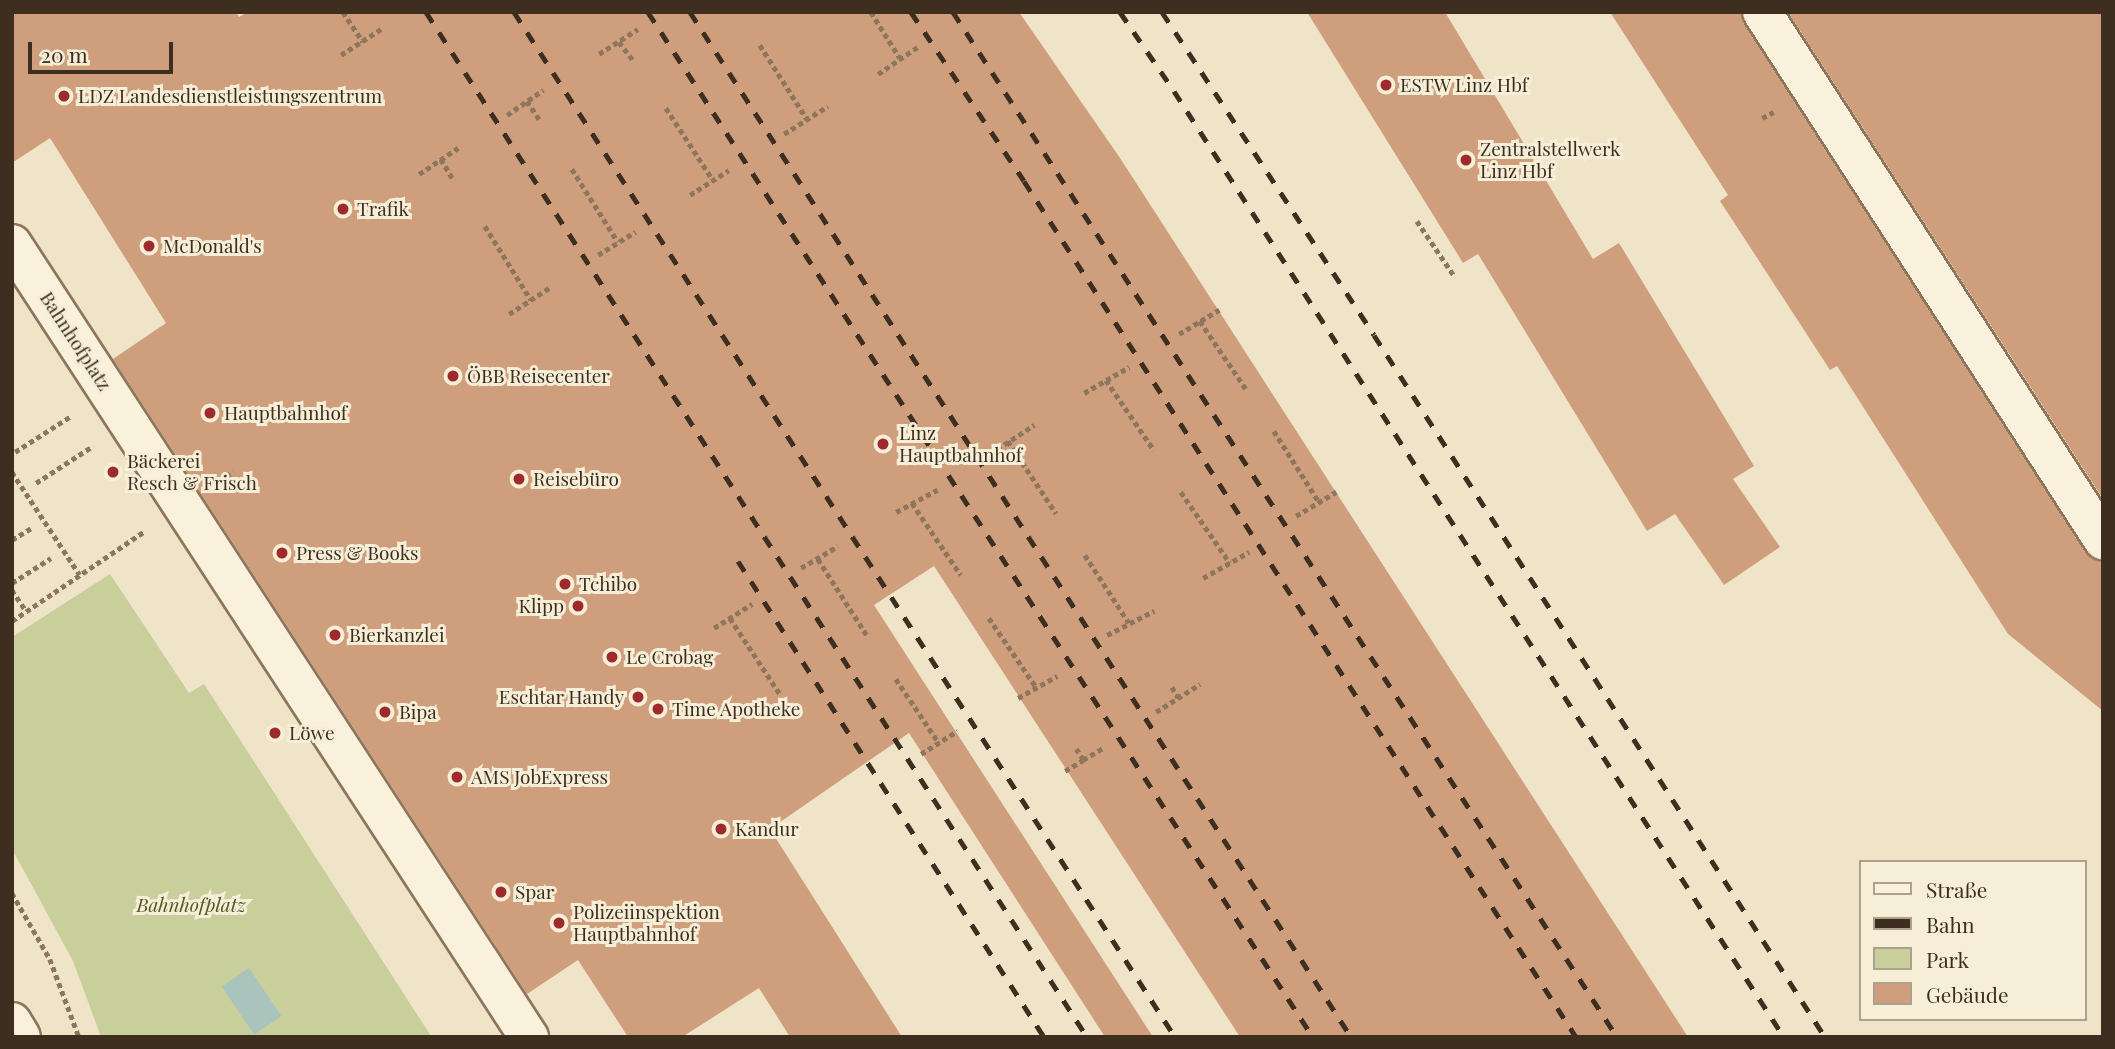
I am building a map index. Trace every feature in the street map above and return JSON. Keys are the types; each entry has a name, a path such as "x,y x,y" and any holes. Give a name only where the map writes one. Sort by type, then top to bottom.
{"lane":[{"path":"1762,12 2103,540"},
{"name":"Bahnhofplatz","path":"12,244 529,1037"},
{"path":"12,1022 21,1037"}],"path":[{"path":"343,12 363,41"},
{"path":"871,12 900,58"},
{"path":"341,55 381,29"},
{"path":"599,54 638,29"},
{"path":"619,42 635,61"},
{"path":"760,45 807,120"},
{"path":"878,74 919,46"},
{"path":"507,115 543,90"},
{"path":"527,102 541,122"},
{"path":"784,134 828,106"},
{"path":"666,108 713,180"},
{"path":"419,174 458,148"},
{"path":"441,159 453,179"},
{"path":"572,169 618,242"},
{"path":"690,195 729,170"},
{"path":"1417,221 1455,278"},
{"path":"485,226 531,300"},
{"path":"598,255 635,232"},
{"path":"509,314 549,288"},
{"path":"1179,334 1219,310"},
{"path":"1200,321 1246,388"},
{"path":"1084,393 1129,366"},
{"path":"1106,380 1154,450"},
{"path":"15,452 82,409"},
{"path":"990,454 1034,425"},
{"path":"1274,431 1320,502"},
{"path":"36,483 102,440"},
{"path":"1008,441 1056,513"},
{"path":"12,472 80,575"},
{"path":"896,512 937,491"},
{"path":"1181,492 1230,563"},
{"path":"1296,516 1336,492"},
{"path":"912,503 961,575"},
{"path":"12,621 184,505"},
{"path":"12,540 31,528"},
{"path":"801,568 838,546"},
{"path":"1203,578 1249,552"},
{"path":"1085,555 1129,623"},
{"path":"12,583 51,558"},
{"path":"818,559 868,637"},
{"path":"12,590 26,611"},
{"path":"714,628 752,604"},
{"path":"1107,635 1154,611"},
{"path":"730,618 780,694"},
{"path":"989,618 1036,687"},
{"path":"1018,698 1057,676"},
{"path":"896,679 939,743"},
{"path":"1156,712 1200,684"},
{"path":"1172,687 1178,697"},
{"path":"921,754 957,730"},
{"path":"1065,771 1103,748"},
{"path":"1076,750 1083,760"},
{"path":"12,892 50,959 79,1037"}],"green space":[{"name":"Bahnhofplatz","path":"110,574 189,693 204,684 431,1036 101,1037 73,961 12,849 12,637"}],"water":[{"path":"249,968 281,1016 254,1035 222,986"}],"building":[{"path":"12,12 236,12 239,17 248,12 1019,12 1120,158 1688,1037 1240,1037 934,566 874,605 1153,1037 1105,1037 909,733 770,829 902,1037 790,1037 759,988 682,1037 628,1037 578,960 527,994 113,359 166,323 50,138 12,163"},
{"path":"1307,12 1445,12 1593,259 1619,243 1754,466 1733,479 1780,547 1724,585 1675,514 1647,531 1478,254 1463,263"},
{"path":"1610,12 1740,12 1744,24 2085,552 2092,559 2103,562 2103,711 2008,634 1837,366 1830,370 1720,201 1728,195"},
{"path":"1788,12 2103,12 2103,499"}],"railway":[{"path":"426,12 1087,1037"},
{"path":"514,12 1175,1037"},
{"path":"648,12 1313,1037"},
{"path":"690,12 1351,1037"},
{"path":"911,12 1024,181 1576,1037"},
{"path":"953,12 1617,1037"},
{"path":"1120,12 1174,91 1784,1037"},
{"path":"1162,12 1374,335 1825,1037"},
{"path":"738,561 1044,1037"}],"place":[{"name":"ESTW Linz Hbf","path":"1386,85"},
{"name":"LDZ Landesdienstleistungszentrum","path":"64,96"},
{"name":"Zentralstellwerk Linz Hbf","path":"1466,160"},
{"name":"Trafik","path":"343,209"},
{"name":"McDonald's","path":"149,246"},
{"name":"ÖBB Reisecenter","path":"453,376"},
{"name":"Hauptbahnhof","path":"210,413"},
{"name":"Linz Hauptbahnhof","path":"883,444"},
{"name":"Bäckerei Resch & Frisch","path":"113,472"},
{"name":"Reisebüro","path":"519,479"},
{"name":"Press & Books","path":"282,553"},
{"name":"Tchibo","path":"565,584"},
{"name":"Klipp","path":"578,606"},
{"name":"Bierkanzlei","path":"335,635"},
{"name":"Le Crobag","path":"612,657"},
{"name":"Eschtar Handy","path":"638,697"},
{"name":"Time Apotheke","path":"658,709"},
{"name":"Bipa","path":"385,712"},
{"name":"Löwe","path":"275,733"},
{"name":"AMS JobExpress","path":"457,777"},
{"name":"Kandur","path":"721,829"},
{"name":"Spar","path":"501,892"},
{"name":"Polizeiinspektion Hauptbahnhof","path":"559,923"}]}
